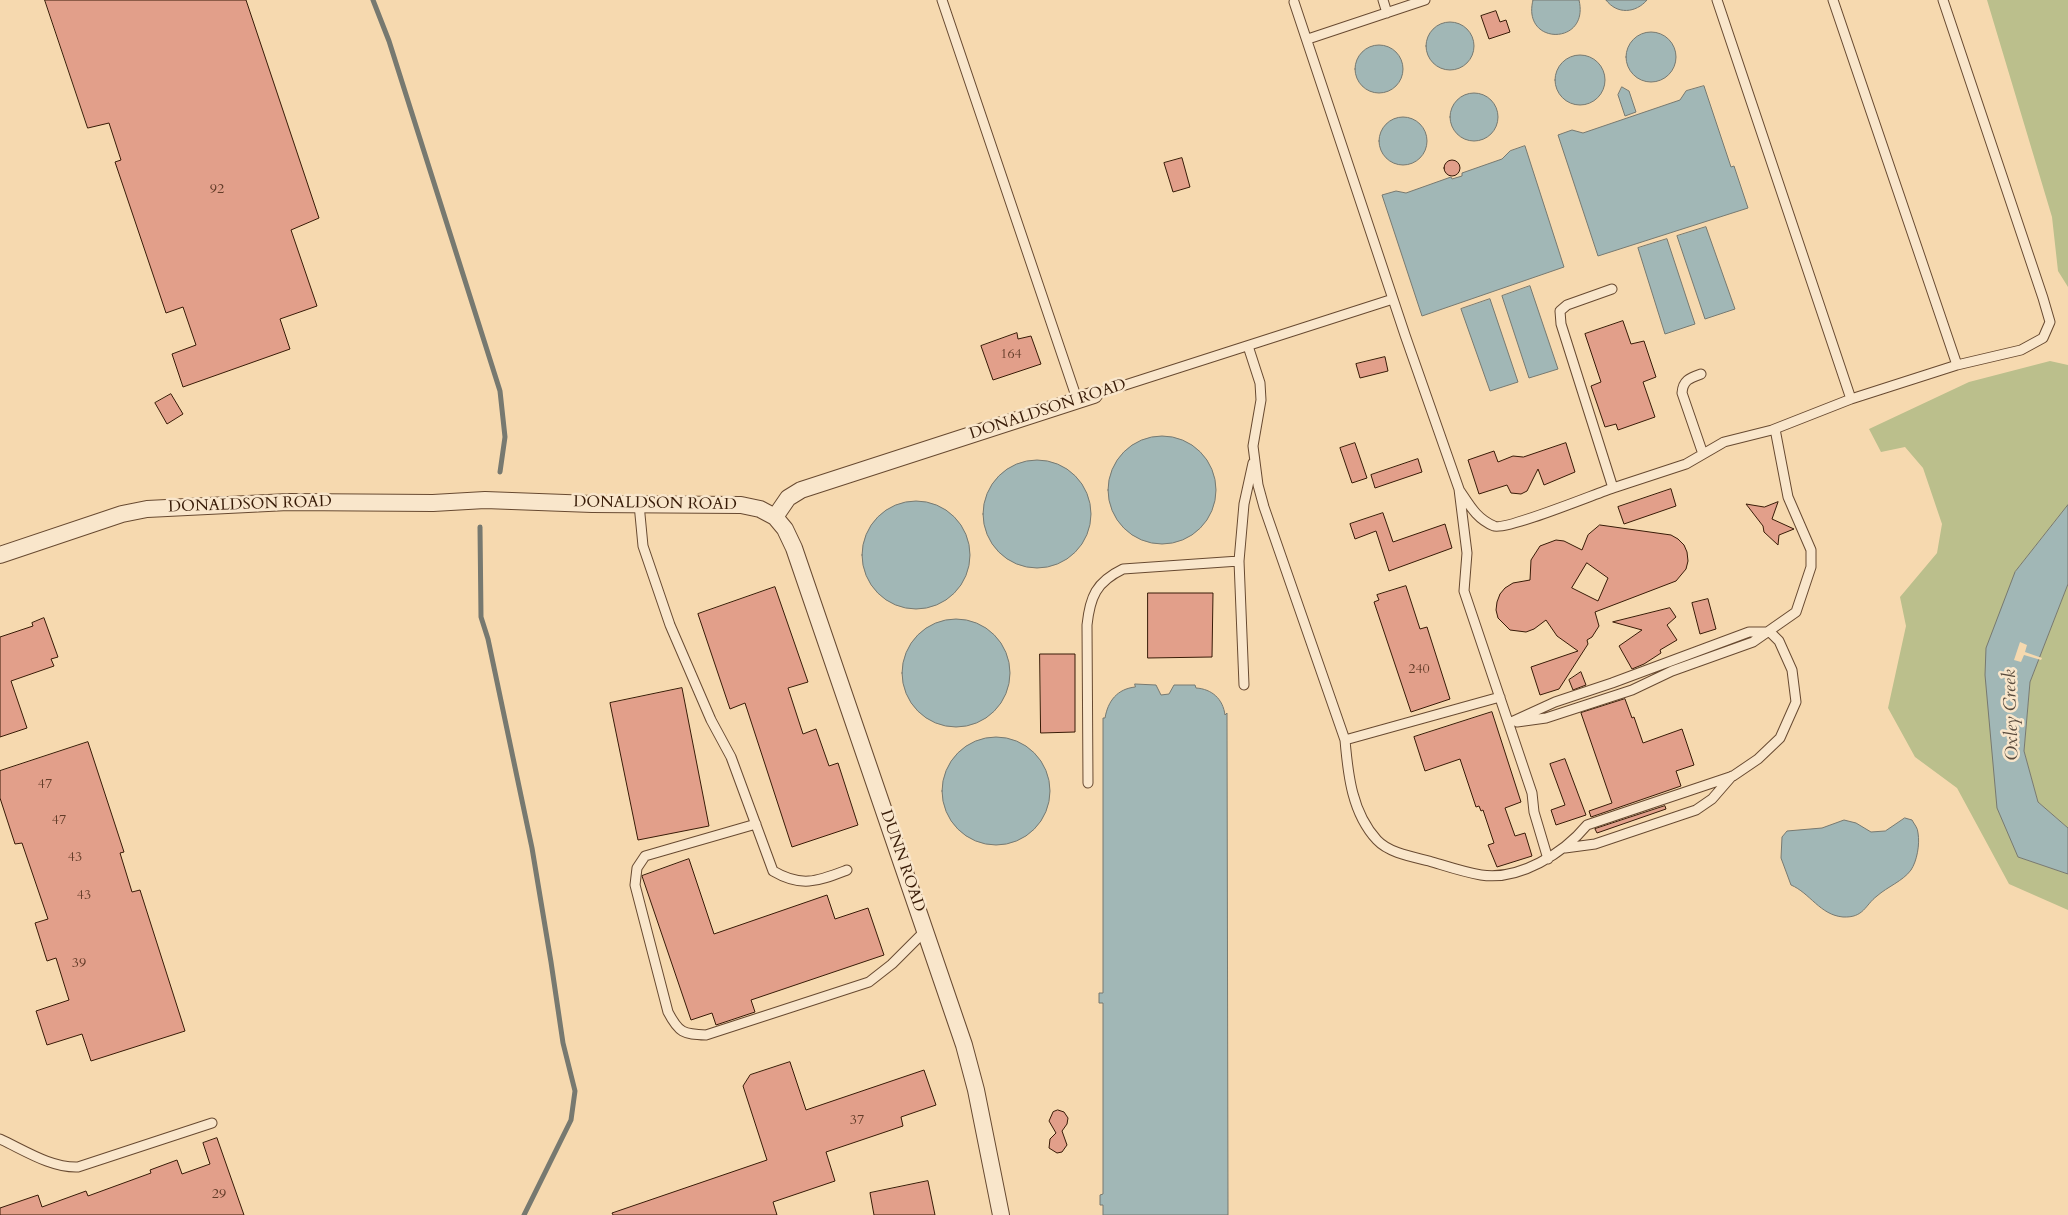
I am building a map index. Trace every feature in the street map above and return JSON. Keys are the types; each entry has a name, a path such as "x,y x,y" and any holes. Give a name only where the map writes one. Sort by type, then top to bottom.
{"street":[{"name":"DONALDSON ROAD","path":"0,555 122,514 147,509 181,506 288,502 433,503 485,500 741,505 760,509 775,517 788,498 801,490 1094,395"},
{"name":"DUNN ROAD","path":"775,517 785,529 794,548 964,1045 976,1090 1001,1215"}],"lane":[{"path":"942,0 1077,399"},
{"path":"1383,0 1387,13"},
{"path":"1308,39 1425,0"},
{"path":"1717,0 1851,399"},
{"path":"1832,0 1957,365"},
{"path":"1459,489 1475,515 1496,528 1514,525 1613,488 1686,464 1724,442 1775,429 1851,399 1957,365 2021,350 2043,338 2050,322 1943,0"},
{"path":"1294,2 1308,39 1393,299 1459,489 1467,553 1464,591 1532,793 1534,812 1548,859"},
{"path":"1612,289 1567,305 1560,311 1560,324 1613,488"},
{"name":"DONALDSON ROAD","path":"1094,395 1393,299"},
{"path":"1248,346 1260,383 1261,400 1253,446 1258,484 1264,507 1345,740 1348,776 1362,821 1378,842 1401,854 1482,875 1503,875 1548,859 1575,839 1587,825 1733,776"},
{"path":"1701,374 1686,380 1682,393 1703,454"},
{"path":"1509,723 1546,718 1632,690 1672,671 1753,642 1770,632 1796,612 1811,567 1812,550 1788,497 1775,429"},
{"path":"1244,685 1239,561 1244,504 1254,458"},
{"path":"640,504 643,546 670,625 711,720 731,757 773,871 784,878 800,882 819,881 847,870"},
{"path":"1088,783 1087,626 1089,604 1098,587 1110,576 1123,569 1239,561"},
{"path":"1509,723 1555,702 1749,632 1770,632 1779,641 1792,670 1796,702 1780,738 1758,759 1733,776 1712,799 1696,810 1595,844 1562,849"},
{"path":"1345,740 1500,697"},
{"path":"756,824 645,856 637,868 635,885 668,1012 676,1028 687,1034 706,1035 870,982 892,964 926,930"},
{"path":"0,1139 44,1160 78,1168 212,1122"}],"green space":[{"path":"1987,0 2068,0 2068,287 2058,271 2052,217"},
{"path":"2050,361 2068,365 2068,505 2015,572 2018,857 2068,874 2068,910 2009,884 1957,788 1915,757 1888,708 1906,626 1900,597 1937,553 1942,524 1923,468 1905,447 1881,452 1869,429 1969,382"},
{"path":"2068,584 2068,828 2038,802 2024,751 2030,682"}],"water":[{"path":"1533,0 1579,0 1580,15 1575,26 1566,32 1556,34 1545,32 1537,26 1532,15"},
{"path":"1606,0 1647,0 1632,10 1621,10 1610,5"},
{"path":"1450,22 1459,24 1467,29 1472,37 1474,46 1472,55 1467,63 1459,68 1450,70 1441,68 1433,63 1428,55 1426,46 1428,37 1433,29 1441,24"},
{"path":"1646,32 1656,32 1669,39 1676,52 1676,62 1669,75 1656,82 1646,82 1637,78 1630,71 1626,62 1626,52 1630,43 1637,36"},
{"path":"1379,45 1388,47 1396,52 1401,60 1403,69 1401,78 1396,86 1388,91 1379,93 1370,91 1362,86 1357,78 1355,69 1357,60 1362,52 1370,47"},
{"path":"1575,55 1585,55 1598,62 1605,75 1605,85 1598,98 1585,105 1575,105 1566,101 1559,94 1555,85 1555,75 1559,66 1566,59"},
{"path":"1704,86 1731,167 1734,166 1748,208 1598,256 1558,135 1572,130 1583,133 1680,100 1686,91"},
{"path":"1622,87 1629,91 1636,112 1625,116 1618,95"},
{"path":"1474,93 1483,95 1491,100 1496,108 1498,117 1496,126 1491,134 1483,139 1474,141 1465,139 1457,134 1452,126 1450,117 1452,108 1457,100 1465,95"},
{"path":"1403,117 1412,119 1420,124 1425,132 1427,141 1425,150 1420,158 1412,163 1403,165 1394,163 1386,158 1381,150 1379,141 1381,132 1386,124 1394,119"},
{"path":"1525,146 1564,267 1422,316 1382,195 1396,191 1406,193 1451,177 1452,179 1462,176 1462,173 1502,159 1510,151"},
{"path":"1706,227 1735,309 1705,319 1677,236"},
{"path":"1667,239 1695,324 1665,334 1638,248"},
{"path":"1530,286 1558,369 1529,378 1502,296"},
{"path":"1490,299 1518,382 1490,391 1461,309"},
{"path":"1162,436 1183,440 1200,452 1212,469 1216,490 1212,511 1200,528 1183,540 1162,544 1141,540 1124,528 1112,511 1108,490 1112,469 1124,452 1141,440"},
{"path":"1037,460 1058,464 1075,476 1087,493 1091,514 1087,535 1075,552 1058,564 1037,568 1016,564 999,552 987,535 983,514 987,493 999,476 1016,464"},
{"path":"916,501 937,505 954,517 966,534 970,555 966,576 954,593 937,605 916,609 895,605 878,593 866,576 862,555 866,534 878,517 895,505"},
{"name":"Oxley Creek","path":"2068,505 2068,584 2030,682 2024,751 2038,802 2068,828 2068,874 2018,857 1997,808 1985,675 1986,648 2015,572"},
{"path":"956,619 977,623 994,635 1006,652 1010,673 1006,694 994,711 977,723 956,727 935,723 918,711 906,694 902,673 906,652 918,635 935,623"},
{"path":"1135,684 1156,685 1161,695 1169,694 1174,685 1195,685 1196,688 1207,690 1216,696 1222,704 1225,715 1227,713 1228,1215 1103,1215 1103,1205 1100,1205 1100,1195 1103,1194 1103,1003 1099,1003 1099,993 1103,993 1103,718 1105,718 1108,706 1114,697 1123,690 1135,687"},
{"path":"996,737 1017,741 1034,753 1046,770 1050,791 1046,812 1034,829 1017,841 996,845 975,841 958,829 946,812 942,791 946,770 958,753 975,741"},
{"path":"1905,818 1912,820 1917,828 1919,837 1913,866 1904,877 1877,896 1860,913 1850,917 1835,915 1821,908 1804,893 1791,885 1781,858 1782,837 1787,831 1822,828 1844,820 1856,823 1871,832 1885,831"}],"pier":[{"path":"2020,642 2027,645 2025,652 2042,658 2041,660 2024,655 2021,662 2014,660"}],"building":[{"path":"45,0 246,0 319,218 291,230 317,306 280,319 290,349 183,387 172,354 196,345 183,307 166,313 115,162 121,160 109,123 88,128"},
{"path":"1496,11 1500,22 1506,20 1510,32 1489,39 1481,16"},
{"path":"1182,158 1190,187 1173,192 1164,163"},
{"path":"1449,160 1455,160 1460,165 1458,174 1449,176 1444,171 1444,165"},
{"path":"1623,321 1631,344 1644,341 1656,377 1643,382 1655,417 1618,430 1616,424 1605,427 1591,386 1601,382 1585,334"},
{"path":"1017,333 1018,339 1031,336 1041,364 993,380 981,346"},
{"path":"1385,357 1388,371 1360,378 1356,364"},
{"path":"171,394 183,414 167,424 155,403"},
{"path":"1355,443 1367,478 1352,483 1340,448"},
{"path":"1566,443 1575,472 1544,485 1538,469 1527,491 1521,494 1511,493 1507,485 1479,494 1468,460 1494,451 1498,462 1513,456 1523,457"},
{"path":"1418,459 1422,472 1375,488 1371,475"},
{"path":"1671,489 1676,506 1624,524 1618,507"},
{"path":"1778,502 1772,519 1794,529 1779,535 1778,545 1764,532 1763,526 1746,504 1764,507"},
{"path":"1383,513 1393,542 1445,524 1452,548 1389,571 1376,531 1355,539 1350,524"},
{"path":"1600,525 1671,535 1684,545 1688,561 1686,569 1676,581 1595,612 1599,626 1592,637 1587,640 1588,644 1559,689 1540,695 1531,667 1578,651 1557,636 1546,620 1534,629 1526,632 1510,630 1498,618 1497,602 1505,588 1513,583 1530,580 1531,560 1540,546 1556,540 1564,541 1582,550 1588,535","holes":["1587,563 1608,578 1598,601 1572,588"]},
{"path":"1406,586 1420,629 1427,627 1450,699 1411,712 1374,602 1379,600 1377,595"},
{"path":"775,587 808,682 788,688 803,734 816,729 829,766 838,763 858,825 792,847 745,703 730,709 698,614"},
{"path":"1148,593 1213,593 1212,657 1148,658"},
{"path":"1708,599 1716,629 1700,634 1692,603"},
{"path":"1670,608 1676,617 1667,625 1677,640 1660,650 1661,653 1644,664 1632,669 1619,646 1642,630 1613,622"},
{"path":"44,618 58,657 51,659 54,666 11,681 27,728 0,737 0,637 33,626 32,623"},
{"path":"1040,654 1075,654 1075,732 1041,733"},
{"path":"1581,672 1586,685 1573,690 1569,680"},
{"path":"682,688 709,826 638,840 610,703"},
{"path":"1625,699 1632,718 1634,717 1643,743 1682,729 1694,765 1676,771 1681,786 1591,817 1589,811 1612,803 1581,713"},
{"path":"1492,712 1521,802 1505,808 1515,836 1525,833 1532,856 1497,867 1488,845 1494,843 1483,810 1481,811 1479,806 1476,807 1460,759 1425,771 1414,737"},
{"path":"88,742 124,852 120,853 132,892 140,890 185,1031 91,1061 82,1034 47,1045 36,1011 69,1000 56,958 47,961 35,923 48,919 22,843 15,844 0,798 0,771"},
{"path":"1565,759 1586,815 1556,825 1551,810 1565,805 1550,764"},
{"path":"1665,806 1666,809 1597,833 1595,829"},
{"path":"689,859 714,934 827,895 835,919 868,908 884,955 751,1000 755,1012 716,1025 712,1013 691,1020 642,876"},
{"path":"790,1062 806,1110 924,1070 936,1105 901,1117 903,1126 826,1152 835,1181 773,1202 777,1215 613,1215 612,1213 767,1160 743,1086 750,1075"},
{"path":"1058,1110 1064,1112 1068,1118 1067,1124 1062,1131 1067,1145 1062,1152 1057,1153 1049,1148 1050,1139 1056,1133 1049,1121 1053,1112"},
{"path":"217,1138 244,1215 0,1215 0,1208 38,1195 42,1207 86,1191 88,1196 151,1173 150,1170 177,1160 182,1174 210,1164 203,1143"},
{"path":"928,1181 935,1215 874,1215 870,1193"}],"waterway":[{"path":"373,0 389,41 500,391 505,437 500,472"},
{"path":"480,527 481,617 488,639 532,848 563,1043 575,1091 571,1120 524,1215"}]}
